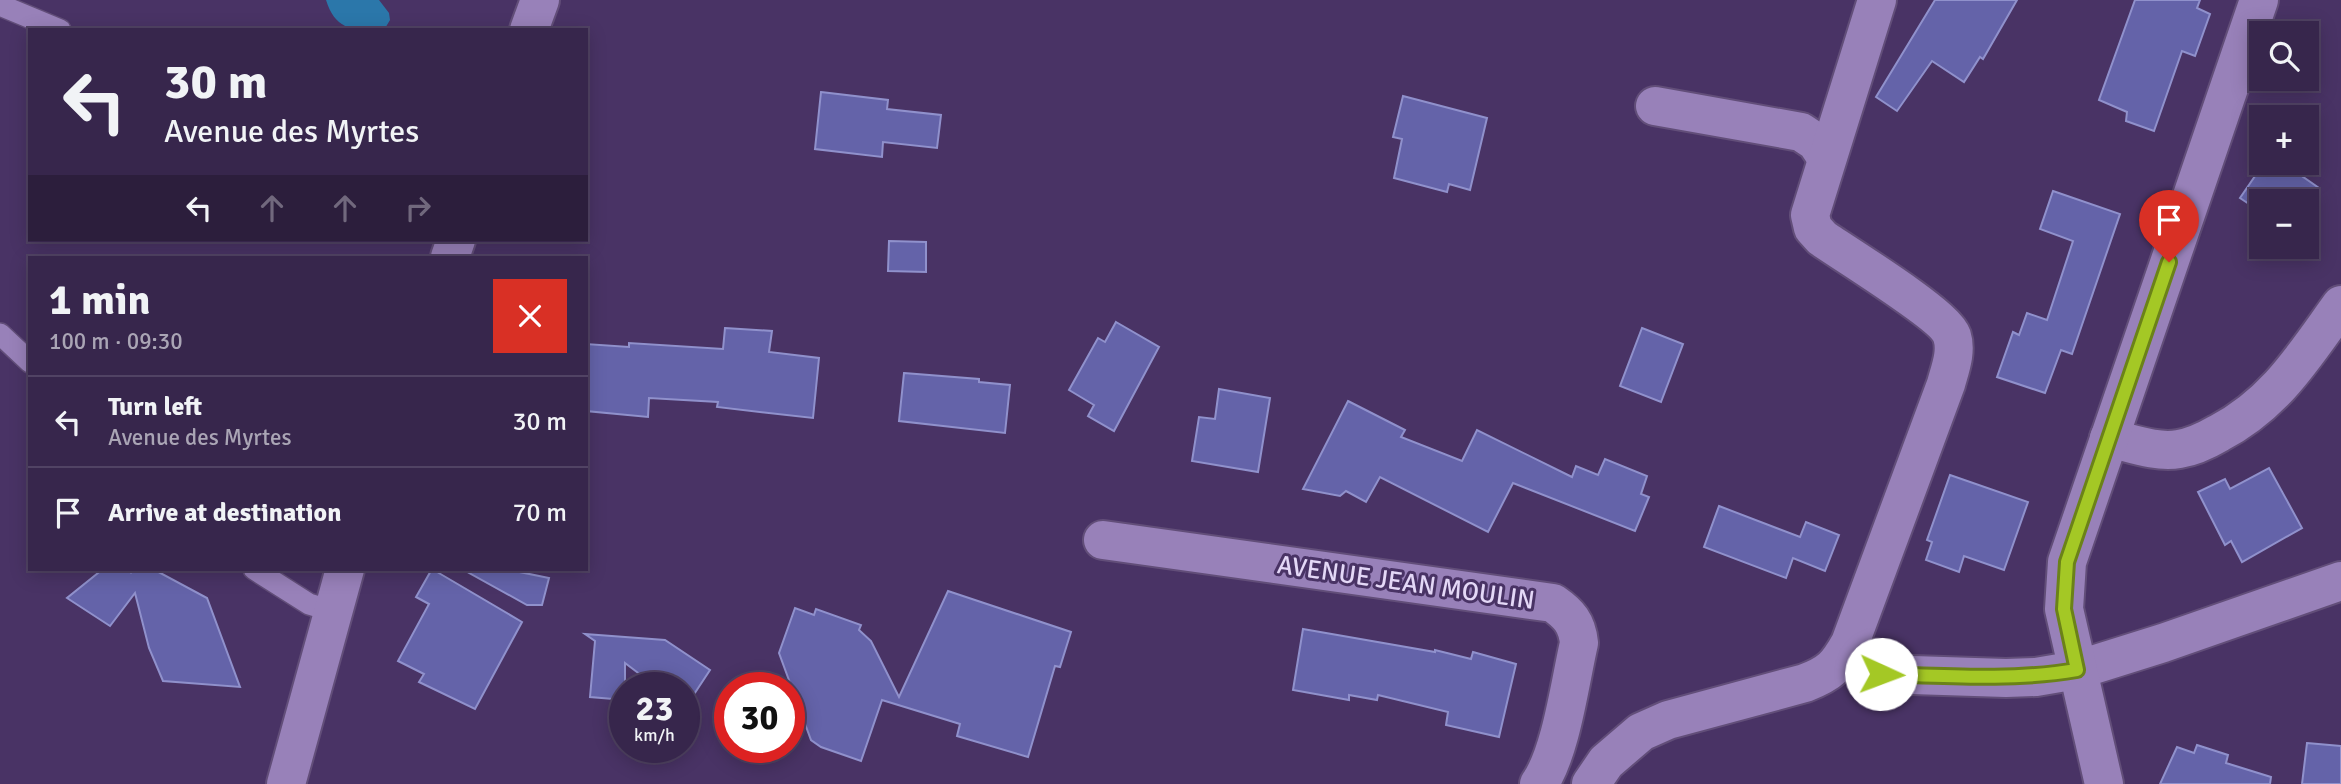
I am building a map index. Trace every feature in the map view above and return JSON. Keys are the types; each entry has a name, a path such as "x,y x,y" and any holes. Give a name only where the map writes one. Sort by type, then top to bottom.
{"street":[{"path":"530,28 540,0"},
{"path":"1591,784 1606,761 1642,732 1668,720 1824,676 1837,665 1850,643 1946,384 1954,352 1951,334 1934,315 1822,238 1813,228 1810,215 1877,0"},
{"path":"2104,784 2064,609 2067,562 2259,0"},
{"path":"1655,106 1801,132 1816,142 1826,157"},
{"path":"2109,438 2157,449 2178,450 2206,440 2238,423 2254,412 2285,382 2341,305"},
{"name":"AVENUE JEAN MOULIN","path":"1103,540 1553,603 1567,613 1577,627 1579,643 1555,749 1546,774 1539,784"},
{"path":"286,784 344,571"},
{"path":"1881,674 2035,677 2077,670 2164,643 2341,581"}],"lane":[{"path":"0,5 55,28"},
{"path":"0,334 28,360"},
{"path":"257,571 309,604 332,611"}],"water":[{"path":"326,0 379,0 389,13 390,20 385,28 352,28 341,24"}],"building":[{"path":"1935,0 2017,0 1983,59 1980,57 1964,82 1932,61 1897,111 1876,97"},
{"path":"2135,0 2200,0 2197,8 2210,14 2195,56 2182,51 2154,131 2126,121 2127,112 2099,100"},
{"path":"821,92 888,100 887,109 941,115 937,148 883,142 882,157 815,149"},
{"path":"1403,96 1487,118 1470,190 1449,184 1447,192 1394,178 1402,139 1393,137"},
{"path":"2256,175 2300,175 2319,188 2249,189 2249,204 2240,198"},
{"path":"2053,191 2120,214 2072,354 2061,350 2045,393 1997,377 2013,332 2019,335 2027,313 2047,320 2073,241 2040,229"},
{"path":"889,241 926,242 926,272 888,271"},
{"path":"1116,322 1159,347 1114,431 1088,416 1094,405 1069,390 1098,338 1105,342"},
{"path":"725,328 772,331 769,352 819,358 813,418 717,407 718,402 649,398 648,417 588,411 588,344 629,347 629,343 723,349"},
{"path":"1642,328 1683,344 1661,402 1620,386"},
{"path":"904,373 979,379 979,382 1010,385 1005,433 899,421"},
{"path":"1219,389 1270,398 1258,472 1192,461 1199,417 1215,419"},
{"path":"1348,401 1405,430 1401,437 1462,461 1477,430 1572,477 1576,466 1598,475 1605,459 1647,476 1641,494 1649,497 1635,531 1513,483 1488,532 1380,477 1366,502 1346,491 1340,496 1303,489"},
{"path":"2269,468 2302,528 2242,562 2231,541 2225,545 2198,492 2225,479 2230,489"},
{"path":"1950,475 2028,502 2004,570 1964,556 1959,572 1926,560 1932,542 1927,540"},
{"path":"1719,506 1800,537 1806,522 1839,535 1825,571 1793,558 1786,578 1704,547"},
{"path":"101,571 157,571 207,598 240,687 163,681 149,648 135,593 110,626 67,598"},
{"path":"431,571 435,571 522,622 475,709 419,682 424,674 398,661 429,604 416,597"},
{"path":"466,571 515,571 549,578 542,605 527,605"},
{"path":"948,591 1071,632 1060,667 1055,666 1028,757 957,736 960,724 882,700 861,761 821,747 811,740 805,724 805,672 786,672 779,653 795,608 814,615 816,609 861,625 859,630 871,641 899,697"},
{"path":"1303,629 1435,650 1471,659 1473,652 1516,664 1499,737 1446,725 1448,712 1378,695 1377,700 1349,695 1349,700 1293,690"},
{"path":"585,634 665,640 710,670 700,685 700,672 637,672 625,663 625,672 609,672 609,699 590,697 595,641"},
{"path":"2307,743 2341,746 2341,784 2302,784"},
{"path":"2197,745 2228,755 2226,763 2271,777 2270,784 2160,784 2177,747 2194,753"}],"route":[{"path":"1881,674 2006,678 2035,677 2077,670 2064,609 2067,562 2169,262"}]}
